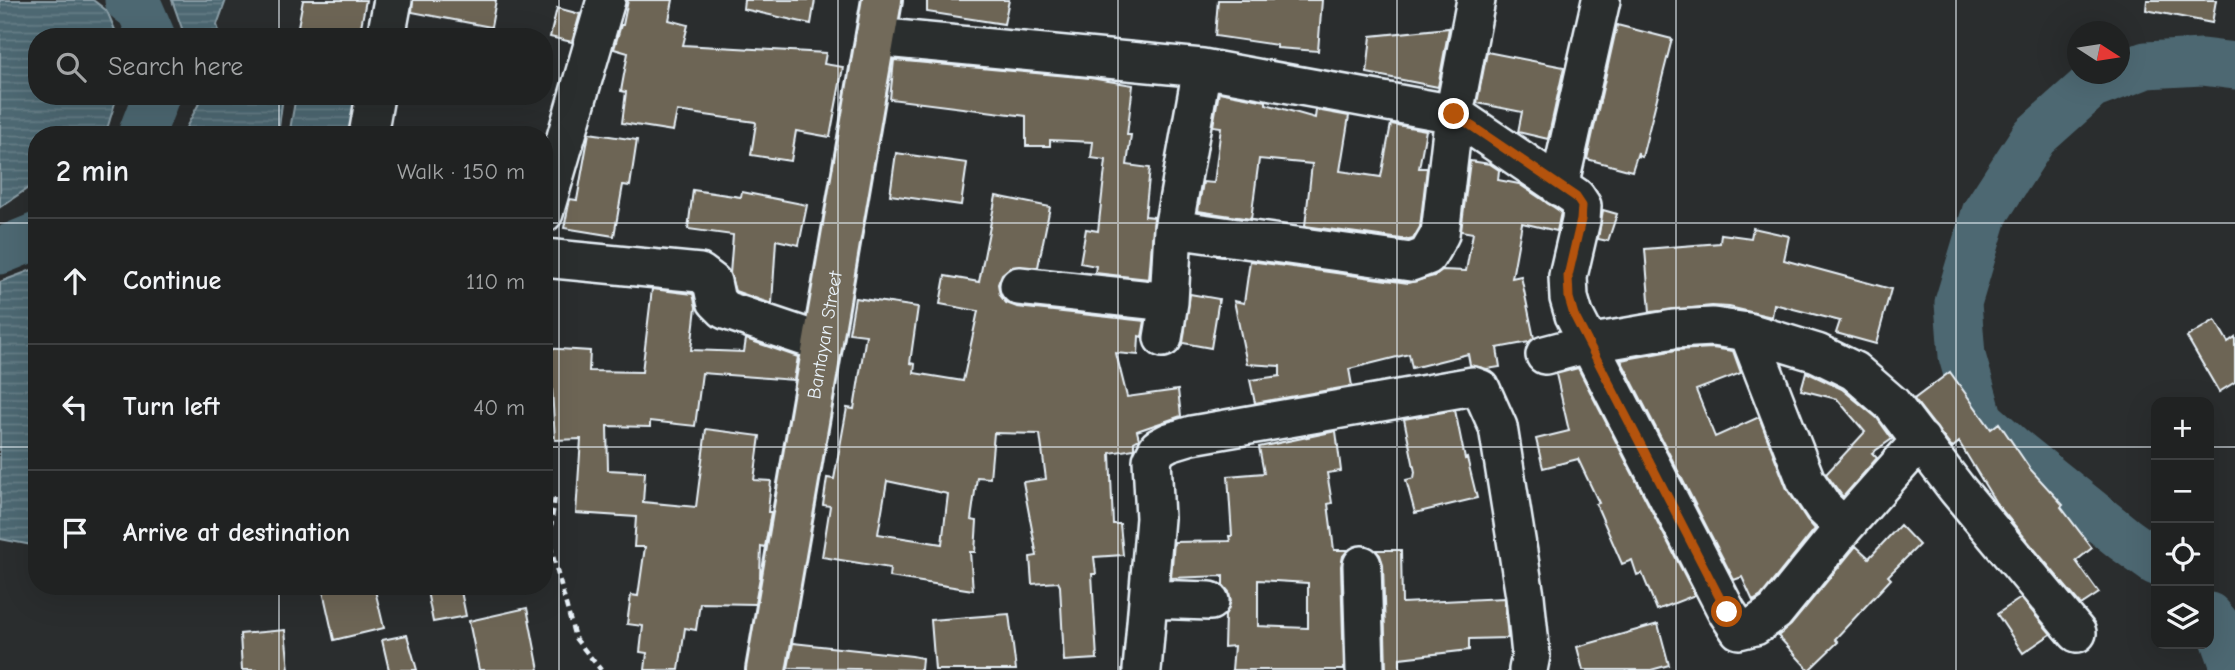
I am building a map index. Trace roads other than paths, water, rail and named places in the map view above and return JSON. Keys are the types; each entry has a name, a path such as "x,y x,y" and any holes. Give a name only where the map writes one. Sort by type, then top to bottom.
{"main road":[{"name":"Bantayan Street","path":"766,670 882,0"}],"street":[{"path":"388,28 393,0"},
{"path":"553,182 606,0"},
{"path":"1173,229 1411,262 1427,256 1440,234 1454,114 1476,0"},
{"path":"1559,187 1601,0"},
{"path":"875,37 1202,68 1454,114 1576,197 1582,206 1568,276 1569,298 1587,344 1727,612 1739,630 1755,626 1774,612 1921,440"},
{"path":"1163,338 1169,302 1173,229 1202,68"},
{"path":"370,126 373,105"},
{"path":"553,259 701,273 712,282 716,301 725,310 822,344"},
{"path":"1018,286 1169,302"},
{"path":"1545,355 1587,344 1674,329 1713,327 1748,332 1817,353 1854,370 1892,404 1957,489 2077,633"},
{"path":"1748,332 1807,481 1824,508 1844,527"},
{"path":"1142,670 1155,518 1152,460 1158,449 1169,442 1192,435 1473,386 1480,389 1498,427 1525,596 1531,655 1528,670"},
{"path":"1362,565 1365,670"},
{"path":"1149,599 1210,601"}],"water":[{"path":"0,0 93,0 107,11 114,28 28,28 28,105 114,105 108,126 28,126 28,188 0,207"},
{"path":"172,0 226,0 218,28 182,28"},
{"path":"198,105 282,105 279,126 187,126"},
{"path":"294,105 361,105 357,126 291,126"},
{"path":"28,271 28,544 0,539 0,282"}],"waterway":[{"path":"128,0 140,9 148,28"},
{"path":"2151,558 2011,448 1980,420 1962,356 1958,303 1985,213 2034,137 2091,86 2146,65 2202,62 2235,66"},
{"path":"144,126 153,105"},
{"path":"0,251 28,240"},
{"path":"2214,622 2221,630 2235,669"}]}
